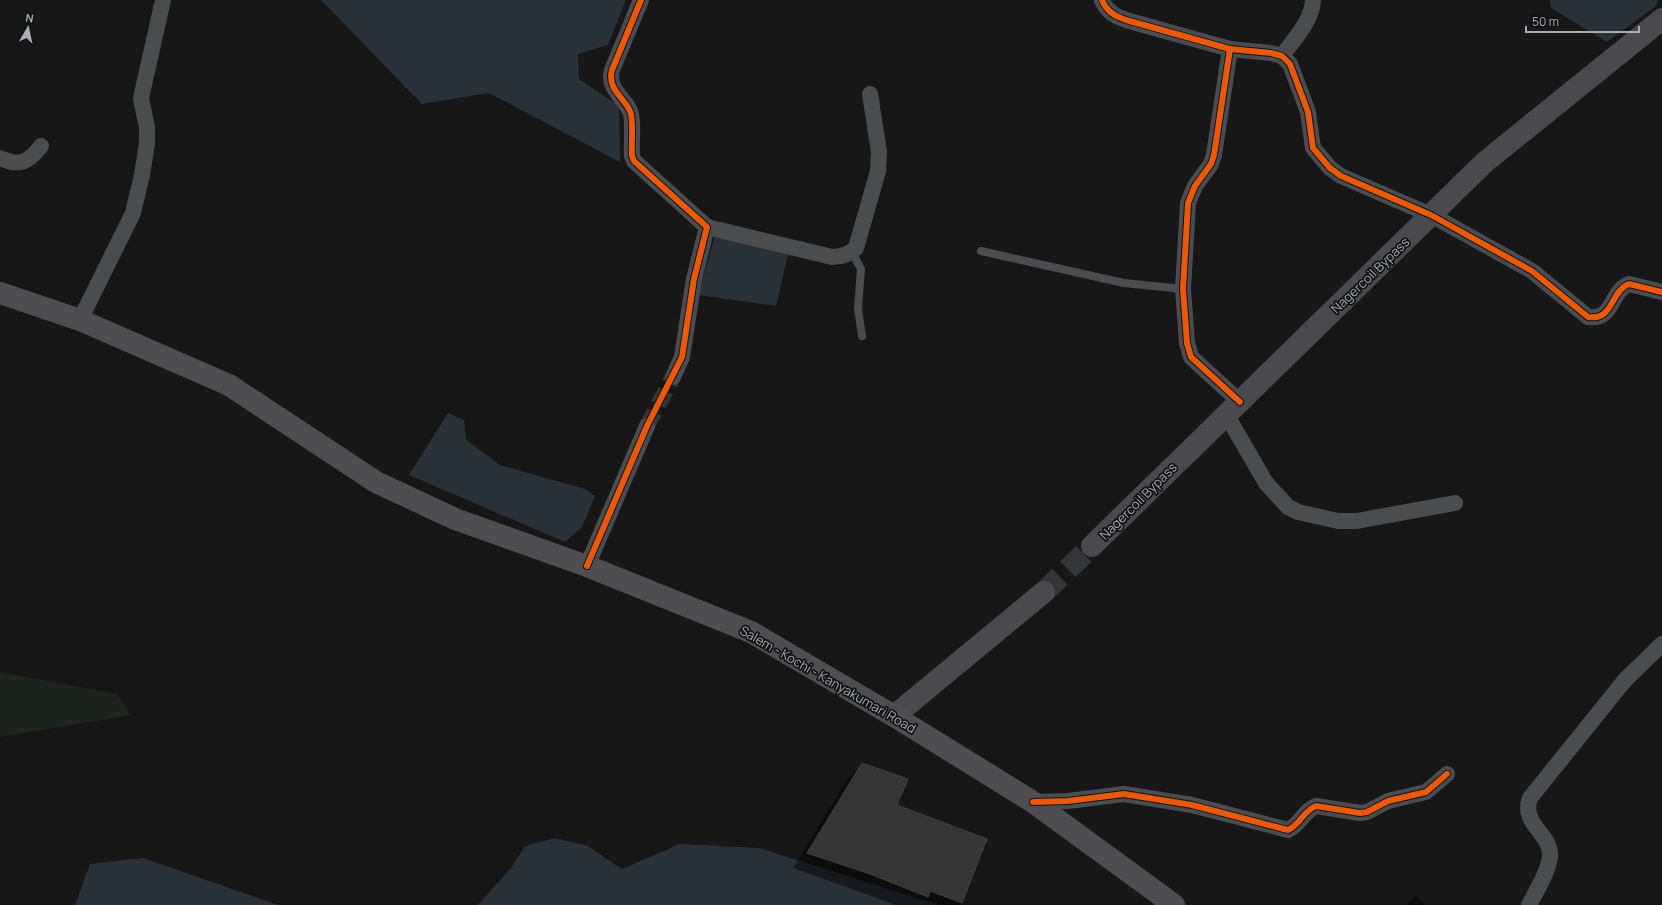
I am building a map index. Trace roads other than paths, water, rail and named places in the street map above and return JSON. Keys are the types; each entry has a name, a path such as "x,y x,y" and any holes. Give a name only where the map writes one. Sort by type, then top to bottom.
{"highway":[{"name":"Salem - Kochi - Kanyakumari Road","path":"0,292 80,320 229,385 376,482 455,519 586,566 751,632 894,716 1033,802 1174,905"}],"main road":[{"name":"Nagercoil Bypass","path":"1092,546 1485,162 1662,19"},
{"path":"894,716 1044,592"}],"street":[{"path":"80,320 133,213 142,175 147,143 147,126 141,99 163,0"},
{"path":"641,0 612,70 610,77 611,86 631,112 632,156 634,161 707,227 832,257 838,257 852,252 856,248 878,171 879,152 870,94"},
{"path":"1102,0 1105,8 1115,16 1230,48 1271,53 1282,56 1290,64 1308,112 1313,148 1330,168 1341,176 1431,215 1532,271 1588,317 1594,318 1604,315 1622,288 1629,284 1662,292"},
{"path":"1282,56 1307,21 1313,4"},
{"path":"1230,48 1214,155 1211,164 1195,186 1188,203 1184,289 1187,343 1191,357 1233,408 1266,483 1288,506 1298,512 1338,521 1357,521 1455,503"},
{"path":"0,158 16,162 26,161 31,159 41,146"},
{"path":"673,377 682,357 694,280 707,227"},
{"path":"586,566 647,426"},
{"path":"1529,905 1546,870 1550,856 1547,845 1528,815 1527,806 1530,798 1625,680 1662,644"},
{"path":"1033,802 1068,801 1124,794 1192,805 1288,830 1300,822 1309,808 1316,806 1360,813 1367,812 1388,801 1426,792 1447,774"}],"lane":[{"path":"981,251 1124,283 1184,289"},
{"path":"852,252 861,269 858,309 862,336"}],"tunnel":[{"path":"647,426 673,377"},
{"path":"1044,592 1092,546"}]}
